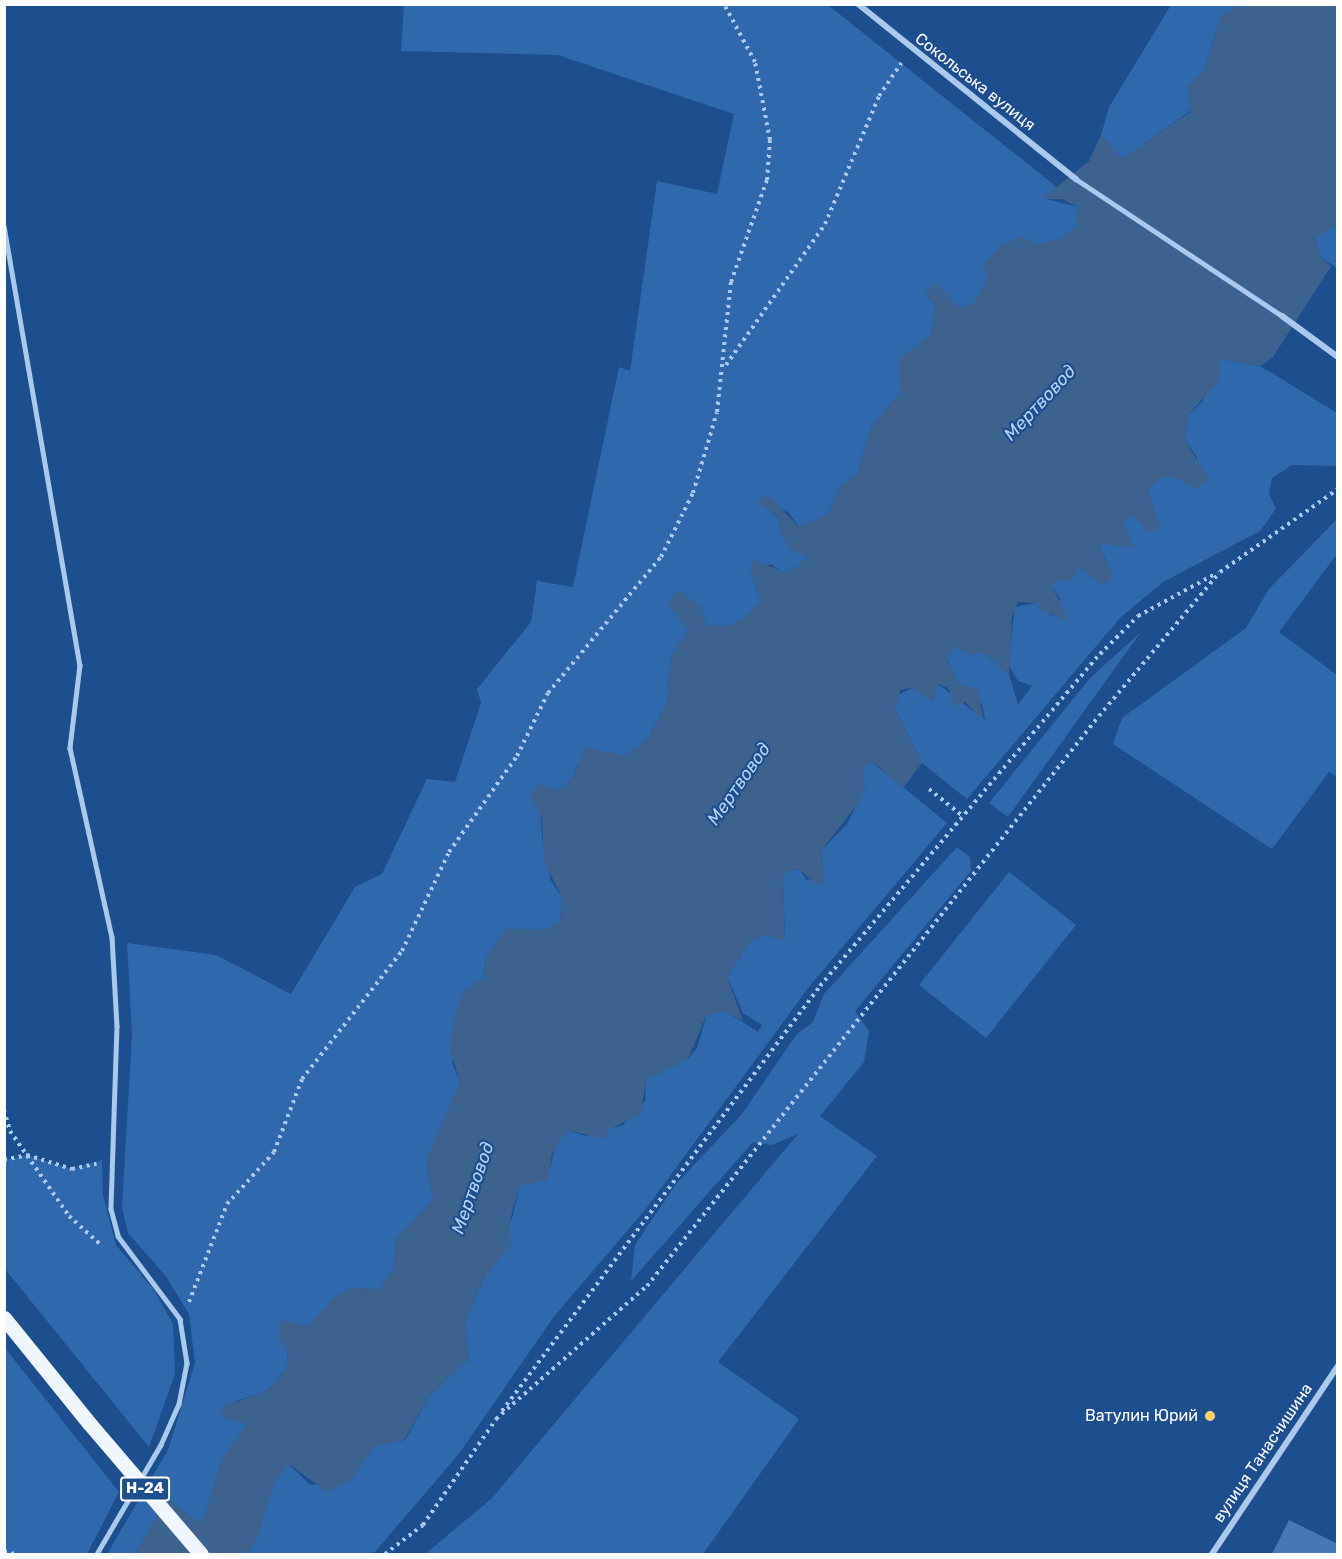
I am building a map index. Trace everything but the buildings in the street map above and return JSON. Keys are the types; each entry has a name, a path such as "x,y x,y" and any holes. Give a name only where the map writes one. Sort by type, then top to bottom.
{"main road":[{"name":"Н-24","path":"4,1318 201,1554"}],"street":[{"name":"Сокольська вулиця","path":"858,4 911,49 1076,179"},
{"path":"1282,316 1338,357"},
{"name":"вулиця Танасчишина","path":"1212,1554 1338,1366"}],"lane":[{"path":"1076,179 1282,316"},
{"path":"4,226 80,665 70,748 112,937 117,1026 111,1209 118,1236 135,1261 159,1286 180,1319 187,1363 179,1404 97,1554"}],"path":[{"path":"180,1319 227,1204 274,1152 302,1078 402,951 449,852 518,756 565,668 616,614 675,532 708,451 724,369 731,282 767,180 770,140 755,62 724,4"},
{"path":"724,369 745,331 825,224 879,96 911,49"},
{"path":"385,1554 423,1525 496,1419 820,986 1138,616 1220,572 1338,489"},
{"path":"496,1419 647,1286 1099,716 1220,572"},
{"path":"929,789 964,817"},
{"path":"4,1110 10,1131 87,1236 135,1261"},
{"path":"4,1160 27,1155 72,1169 112,1155"},
{"path":"4,1551 15,1554"}],"shaded area":[{"path":"404,5 828,5 1058,188 1043,198 1077,207 1077,226 1062,239 1038,244 1020,237 973,304 959,308 944,295 924,293 935,304 932,333 900,359 900,392 871,428 857,474 840,487 828,514 799,527 788,512 759,502 779,518 781,535 807,556 798,567 782,572 771,564 750,572 761,600 748,616 728,626 706,625 700,606 668,603 689,630 671,656 667,703 646,742 624,755 578,763 572,779 557,791 539,783 542,838 551,881 562,897 560,921 545,930 506,929 486,958 484,978 452,1063 460,1081 455,1102 426,1160 433,1200 396,1240 394,1268 380,1289 353,1288 334,1298 308,1326 279,1320 279,1338 288,1352 286,1369 268,1390 234,1402 224,1418 260,1427 266,1438 226,1520 213,1527 200,1525 168,1498 135,1554 107,1554 168,1450 195,1363 189,1314 165,1275 128,1233 122,1208 132,1033 127,943 216,955 291,994 355,887 382,874 427,779 455,782 481,703 477,689 531,622 537,581 573,587 619,367 630,371 657,181 717,194 734,114 558,55 401,51"},
{"path":"1171,5 1238,5 1220,18 1204,71 1188,87 1191,110 1122,160 1101,135 1109,107"},
{"path":"1337,226 1337,268 1320,257 1315,236"},
{"path":"1220,359 1260,366 1337,413 1337,466 1292,465 1272,478 1269,494 1276,509 1260,531 1163,582 1120,618 967,799 922,763 896,711 896,696 912,688 932,701 938,684 985,720 982,704 960,685 946,658 954,645 984,653 1009,674 1018,705 1032,686 1018,681 1008,664 1015,607 1037,603 1052,616 1060,599 1052,586 1055,580 1079,566 1102,585 1109,567 1098,543 1133,547 1123,525 1129,514 1159,528 1148,490 1159,478 1177,478 1196,489 1197,457 1185,440 1188,415 1203,401"},
{"path":"1337,519 1337,554 1279,632 1337,675 1337,777 1329,772 1272,849 1113,744 1122,718 1246,628 1269,589"},
{"path":"1141,632 1008,817 989,803 1090,678"},
{"path":"873,763 947,823 809,987 645,1210 555,1315 458,1455 373,1554 236,1554 240,1512 256,1471 266,1463 280,1463 289,1464 310,1485 350,1481 374,1446 405,1440 430,1395 468,1360 465,1320 513,1215 519,1186 550,1169 556,1142 567,1130 586,1136 623,1125 645,1101 646,1080 688,1059 697,1048 707,1014 727,1012 758,1032 762,1025 743,1013 727,977 751,940 764,935 785,940 783,878 789,869 800,870 807,881 823,867 821,851 847,824 865,788 862,765"},
{"path":"957,847 970,857 971,871 855,1011 869,1031 864,1062 820,1116 877,1156 718,1362 799,1419 703,1554 425,1554 491,1499 798,1134 772,1145 753,1142 631,1281 635,1245 676,1184 742,1114 796,1035 813,1022 824,994"},
{"path":"1009,872 1076,925 986,1038 919,985"},
{"path":"27,1155 72,1169 102,1160 103,1195 116,1245 154,1290 173,1324 175,1374 149,1447 5,1269 5,1160"},
{"path":"5,1348 119,1492 87,1554 5,1554"}],"water":[{"path":"1238,5 1337,5 1337,226 1315,236 1320,257 1331,266 1273,357 1260,366 1220,359 1219,381 1188,415 1185,440 1209,479 1196,489 1177,478 1159,478 1148,490 1159,528 1149,532 1129,514 1123,525 1134,548 1098,543 1112,574 1109,581 1102,585 1079,567 1072,581 1055,580 1052,586 1069,621 1040,610 1037,603 1018,602 1012,617 1009,674 984,653 971,655 954,646 946,659 960,685 977,688 984,721 965,702 956,707 948,688 939,684 932,702 912,688 900,690 896,711 922,763 903,788 874,763 863,765 865,788 860,801 821,851 824,881 817,886 800,870 790,869 783,878 785,941 764,935 751,940 727,977 743,1021 727,1012 707,1014 688,1059 646,1080 641,1113 609,1130 604,1139 567,1130 552,1154 548,1180 519,1186 509,1224 511,1244 484,1278 465,1320 468,1360 430,1395 404,1440 374,1446 350,1481 327,1492 289,1464 266,1463 256,1471 240,1512 236,1554 135,1554 168,1498 200,1525 213,1527 226,1519 266,1438 260,1427 224,1418 220,1408 268,1390 286,1369 288,1352 279,1338 279,1320 308,1326 333,1298 353,1288 380,1289 394,1268 396,1240 433,1200 426,1160 460,1081 449,1048 456,1009 465,989 484,978 486,958 506,928 545,930 560,921 562,897 544,862 542,818 530,797 539,783 557,791 572,779 585,748 624,755 646,742 667,703 671,656 689,630 667,604 679,590 700,606 706,625 728,626 748,616 761,600 750,572 753,560 782,571 798,567 806,556 793,552 781,535 779,517 758,502 767,494 799,527 828,514 840,487 857,474 871,428 900,392 899,359 932,333 935,304 924,293 937,283 959,308 973,304 987,282 984,263 1004,244 1021,237 1038,244 1062,239 1076,226 1077,207 1062,199 1042,199 1089,161 1101,135 1122,159 1191,111 1188,87 1204,71 1220,18"}],"waterway":[{"name":"Мертвовод","path":"209,1554 230,1527 247,1472 265,1446 326,1406"}],"place":[{"name":"Ватулин Юрий","path":"1210,1416"}]}
